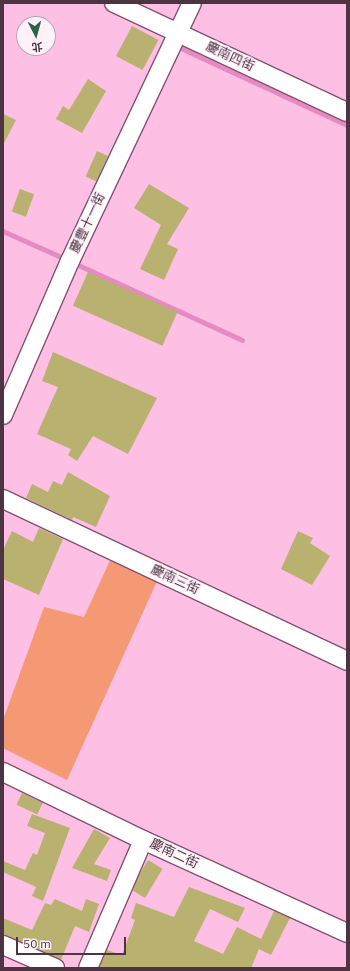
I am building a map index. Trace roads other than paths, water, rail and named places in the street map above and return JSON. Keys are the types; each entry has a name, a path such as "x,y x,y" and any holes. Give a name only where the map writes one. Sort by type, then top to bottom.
{"street":[{"name":"慶南四街","path":"114,3 347,112"},
{"name":"慶豐十一街","path":"3,415 70,261 192,3"},
{"name":"慶南三街","path":"3,499 347,661"},
{"name":"慶南二街","path":"3,772 143,840 347,933"},
{"path":"88,968 143,840"},
{"path":"3,945 55,968"}],"waterway":[{"path":"179,47 347,125"},
{"path":"3,231 66,259"},
{"path":"72,262 242,340"}]}
